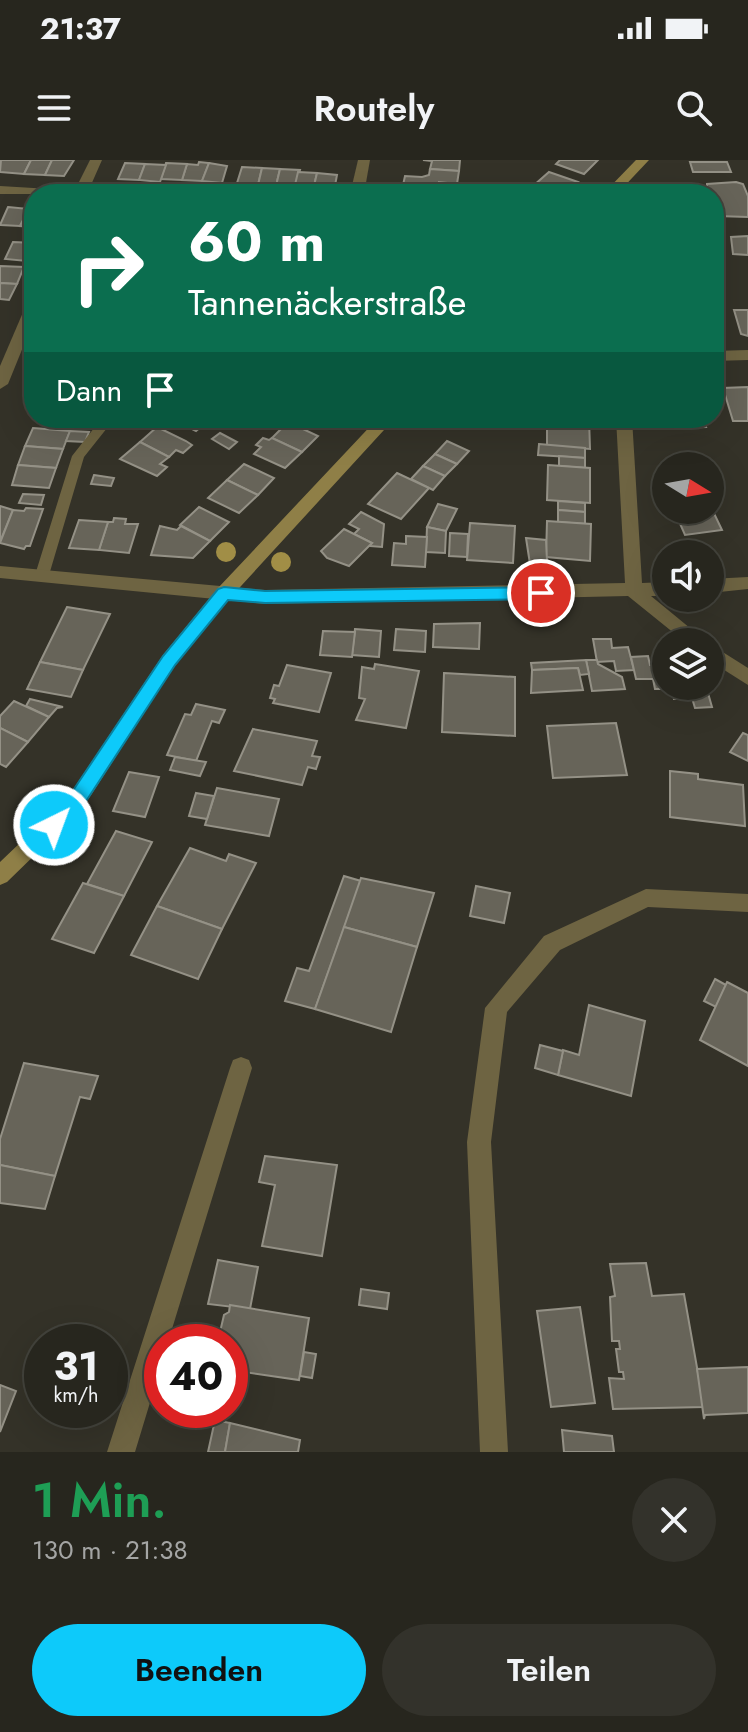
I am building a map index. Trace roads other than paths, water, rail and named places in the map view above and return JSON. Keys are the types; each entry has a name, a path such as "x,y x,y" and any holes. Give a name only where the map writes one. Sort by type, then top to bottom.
{"street":[{"path":"85,184 96,160"},
{"path":"359,184 364,160"},
{"path":"620,184 643,160"},
{"path":"0,190 24,191"},
{"path":"0,384 24,327"},
{"path":"724,356 748,355"},
{"path":"0,876 75,803 169,660 224,593 378,428"},
{"path":"625,428 634,592 680,628"},
{"path":"0,572 265,597 652,590"},
{"path":"724,585 748,583"},
{"path":"724,661 748,678"},
{"path":"494,1452 479,1142 496,1008 552,943 646,898 748,903"},
{"path":"121,1452 241,1068"}],"lane":[{"path":"42,575 78,456 101,428"}]}
